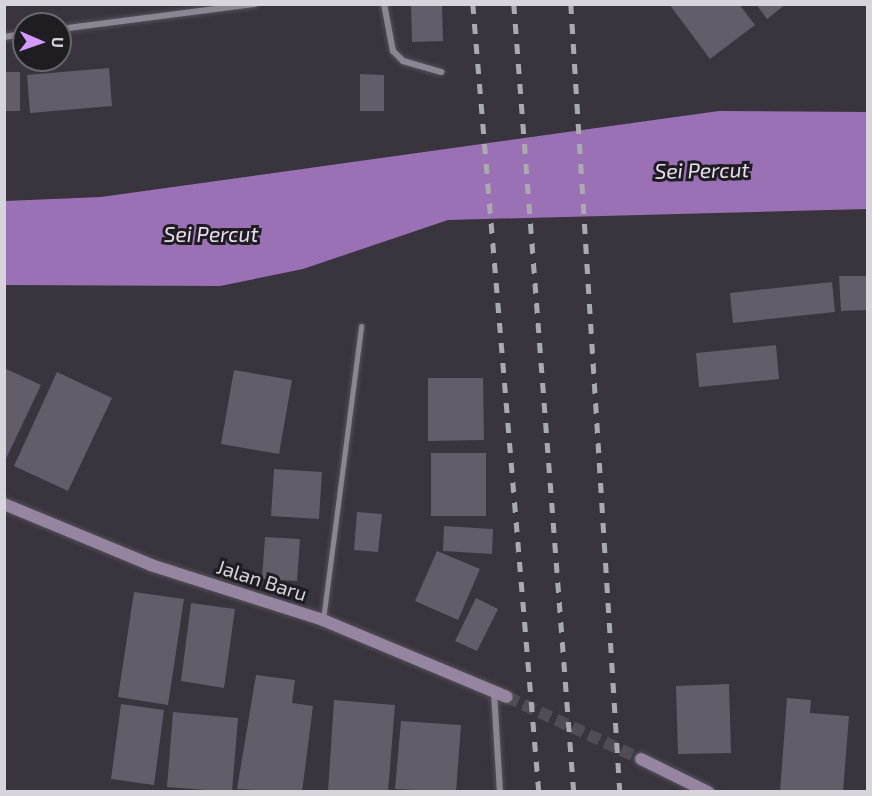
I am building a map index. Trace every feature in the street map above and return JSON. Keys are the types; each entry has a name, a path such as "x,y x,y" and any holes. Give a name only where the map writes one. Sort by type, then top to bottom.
{"main road":[{"name":"Jalan Baru","path":"4,504 151,565 323,620 507,697"},
{"path":"641,759 708,792"}],"street":[{"path":"72,27 254,4"},
{"path":"384,4 393,51 403,61 441,72"},
{"path":"494,692 500,792"}],"lane":[{"path":"323,620 361,326"}],"water":[{"name":"Sei Percut","path":"719,111 867,112 867,209 448,220 303,269 220,286 5,285 5,201 101,197"}],"building":[{"path":"411,4 442,4 443,41 412,42"},
{"path":"669,4 739,4 755,25 710,59"},
{"path":"756,4 786,4 767,19"},
{"path":"109,68 112,106 30,113 27,75"},
{"path":"4,72 20,72 20,111 4,111"},
{"path":"360,74 384,75 384,111 360,111"},
{"path":"839,276 868,276 868,310 841,311"},
{"path":"832,282 835,312 733,323 730,293"},
{"path":"776,345 779,379 699,387 696,353"},
{"path":"4,368 41,385 4,463"},
{"path":"234,370 292,380 279,454 221,444"},
{"path":"57,372 112,398 68,491 14,466"},
{"path":"428,378 483,378 484,440 428,441"},
{"path":"431,453 486,453 486,516 431,516"},
{"path":"274,469 322,472 319,519 271,516"},
{"path":"357,512 382,514 378,552 354,550"},
{"path":"444,526 493,529 492,554 443,551"},
{"path":"265,537 300,539 297,581 262,579"},
{"path":"437,551 480,569 458,620 415,601"},
{"path":"134,592 184,599 168,705 118,697"},
{"path":"476,598 498,609 477,651 455,641"},
{"path":"191,603 235,609 224,688 181,681"},
{"path":"256,675 295,680 292,703 313,706 302,792 237,789"},
{"path":"729,684 731,753 678,754 676,686"},
{"path":"787,698 811,700 810,713 849,716 843,792 780,792"},
{"path":"334,700 395,705 388,792 328,792"},
{"path":"121,704 164,710 154,785 111,779"},
{"path":"173,712 238,718 232,792 167,787"},
{"path":"401,721 461,725 456,792 395,789"}],"tunnel":[{"path":"507,697 641,759"}],"railway":[{"path":"473,4 539,792"},
{"path":"514,4 574,792"},
{"path":"571,4 620,792"}]}
